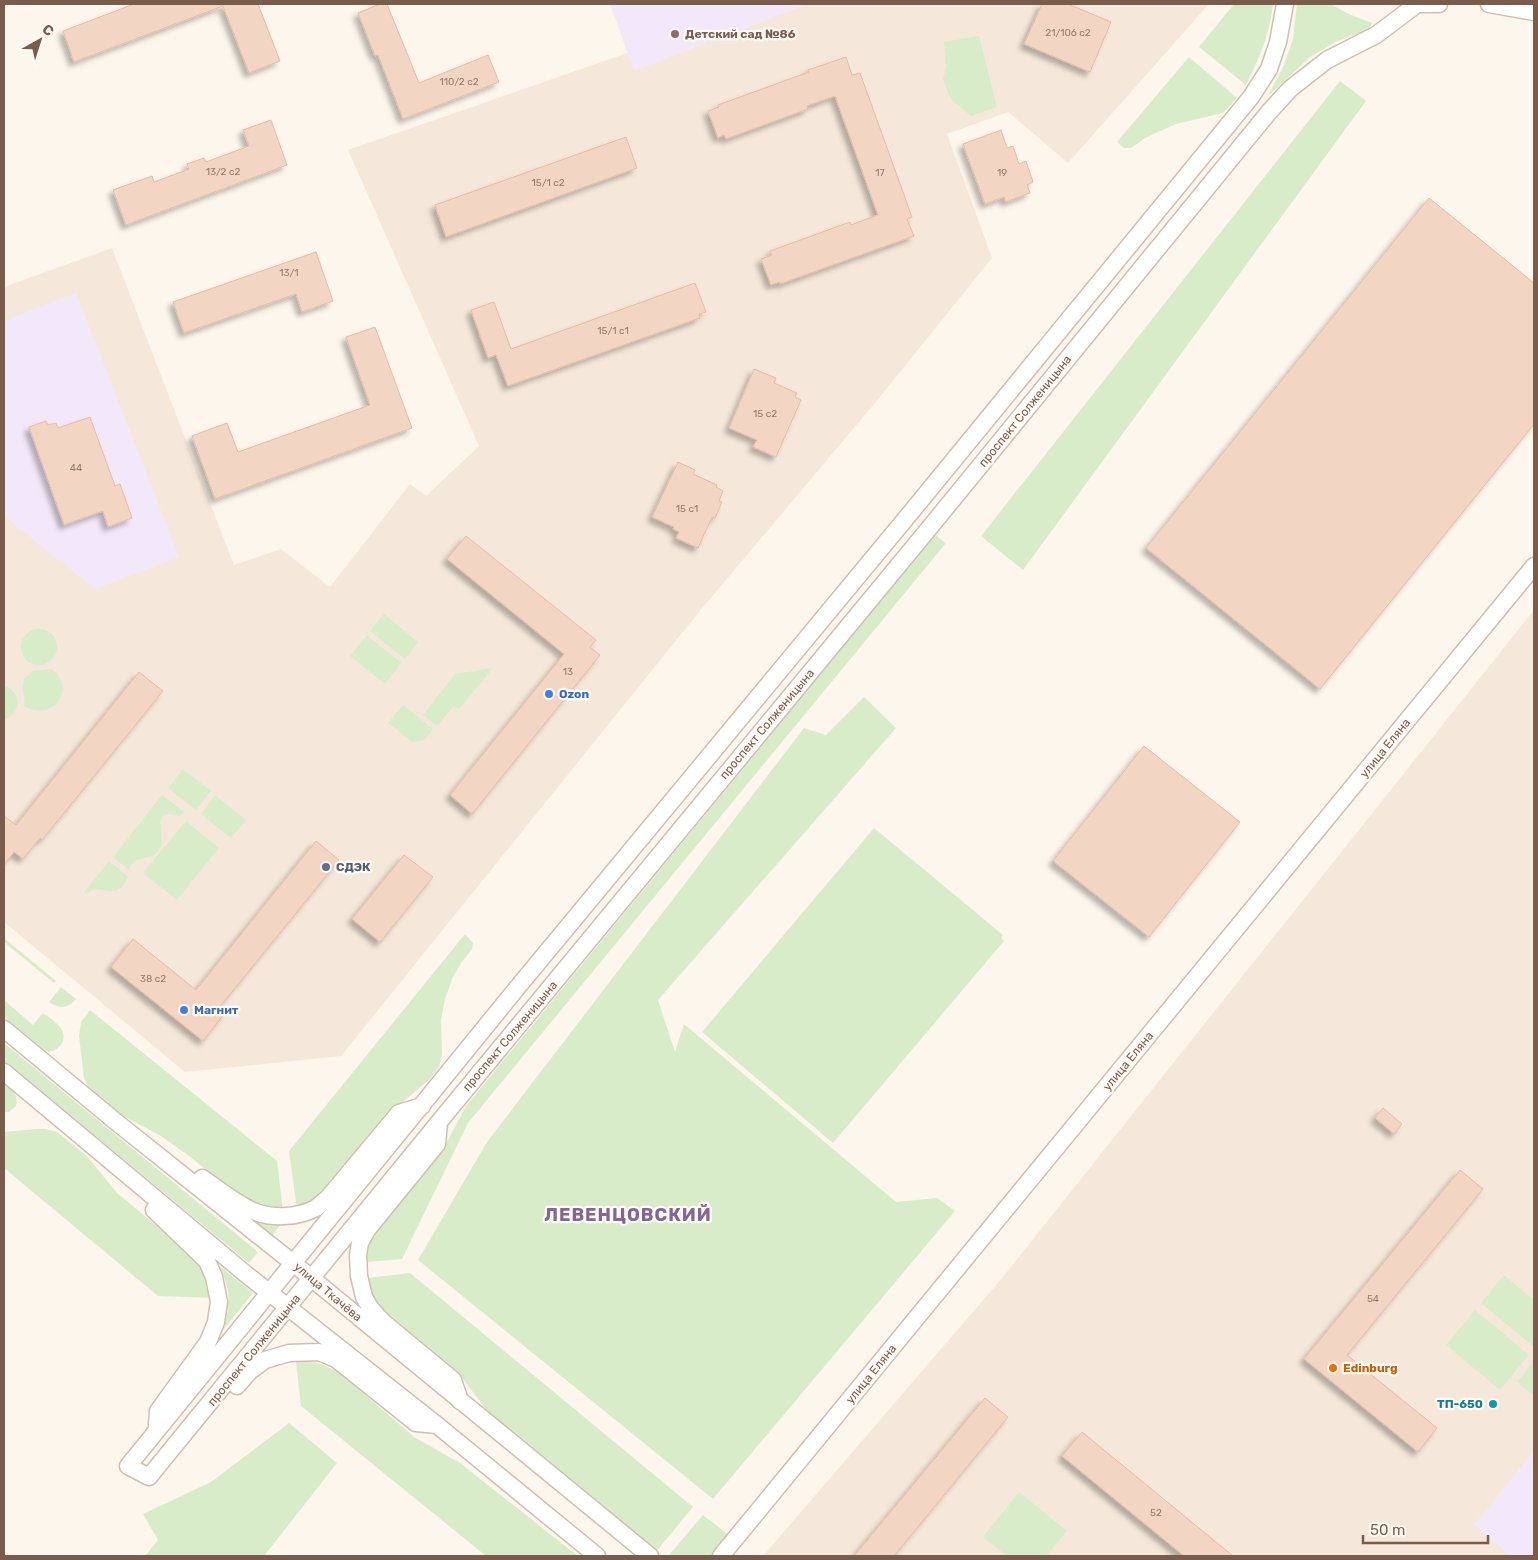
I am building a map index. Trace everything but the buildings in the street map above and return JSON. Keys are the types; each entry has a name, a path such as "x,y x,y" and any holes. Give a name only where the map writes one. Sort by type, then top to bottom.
{"street":[{"name":"проспект Солженицына","path":"1285,4 1278,42 1269,69 1251,97 128,1466 149,1477 1290,88 1327,60 1376,35 1414,4"},
{"path":"1414,4 1439,4"},
{"path":"1489,4 1534,12"},
{"name":"улица Еляна","path":"721,1556 1534,566"},
{"name":"улица Ткачёва","path":"4,1029 650,1556"},
{"path":"4,1072 269,1292 437,1425 597,1556"},
{"path":"154,1152 182,1164 250,1210 262,1214 289,1216 317,1207 328,1198 399,1113 422,1106"},
{"path":"439,1122 437,1144 367,1230 360,1243 358,1255 359,1276 364,1297 371,1309 383,1322 453,1380 460,1402"},
{"path":"131,1178 141,1198 207,1261 214,1276 219,1302 216,1322 208,1342 158,1411 156,1431"},
{"path":"175,1446 192,1438 250,1371 265,1360 286,1353 306,1351 319,1352 336,1359 416,1423 437,1425"}],"shaded area":[{"name":"Детский сад №86","path":"610,4 808,4 634,71"},
{"path":"612,4 1209,4 1068,163 1008,112 947,134 992,258 875,403 699,612 341,1056 185,1072 4,922 4,287 112,248 234,565 281,549 330,587 410,484 426,496 479,446 348,150 630,52"},
{"path":"76,293 179,557 95,589 4,516 4,321"},
{"path":"1534,610 1534,1556 765,1556 1002,1278"},
{"path":"1534,1451 1534,1556 1511,1556 1474,1525"}],"green space":[{"path":"1234,4 1273,4 1263,46 1246,85 1199,47"},
{"path":"1297,4 1330,4 1372,23 1370,29 1335,42 1310,57 1268,96 1284,65 1293,39"},
{"path":"979,36 997,107 971,116 952,100 948,93 943,79 946,67 944,42"},
{"path":"1189,57 1237,98 1223,113 1176,124 1145,138 1131,148 1124,148 1117,142"},
{"path":"1340,81 1366,101 1023,570 981,536"},
{"path":"935,535 946,543 468,1123 402,1259 366,1262 370,1243 375,1233 441,1153 466,1106"},
{"path":"384,614 418,642 405,659 370,631"},
{"path":"39,629 51,635 57,647 51,659 39,665 27,659 21,647 27,635"},
{"path":"367,635 401,663 385,684 350,656"},
{"path":"493,668 459,709 454,706 437,726 423,715 455,674"},
{"path":"51,669 58,676 62,684 59,700 54,706 46,710 36,710 24,706 24,679 33,671"},
{"path":"4,685 14,692 18,702 14,713 4,720"},
{"path":"864,697 896,728 658,1000 675,1052 684,1024 896,1202 937,1198 955,1211 713,1499 418,1260 487,1142 804,728 826,735"},
{"path":"403,705 433,729 425,740 412,742 388,723"},
{"path":"183,769 211,791 196,810 168,788"},
{"path":"162,795 184,812 180,816 164,815 161,823 162,839 160,849 152,856 136,861 129,870 113,857"},
{"path":"215,795 246,820 231,838 201,814"},
{"path":"186,821 219,848 177,900 143,873"},
{"path":"874,828 1003,935 1001,938 1004,941 833,1143 702,1032"},
{"path":"109,861 128,877 123,885 113,891 97,889 87,894 84,892"},
{"path":"465,934 473,943 472,949 452,979 445,999 441,1020 442,1054 439,1067 430,1079 391,1112 330,1186 312,1203 297,1209 289,1151"},
{"path":"4,938 56,981 54,983 4,942"},
{"path":"61,987 76,999 70,1005 56,1006 49,1002"},
{"path":"4,1000 33,1025 43,1013 54,1021 62,1030 64,1038 60,1046 54,1051 45,1051 4,1017"},
{"path":"90,1010 277,1161 283,1212 272,1212 235,1194 193,1159 161,1136 116,1112 94,1094 84,1078 79,1036 81,1022"},
{"path":"4,1043 258,1252 249,1263 4,1061"},
{"path":"4,1083 17,1098 16,1106 9,1112 4,1112"},
{"path":"37,1129 57,1132 86,1155 117,1193 186,1250 203,1269 214,1298 158,1296 4,1168 4,1132"},
{"path":"253,1222 281,1224 271,1237"},
{"path":"219,1265 253,1293 224,1329 229,1297 226,1282"},
{"path":"410,1273 693,1507 654,1554 494,1420 463,1379 373,1301 367,1278"},
{"path":"1504,1275 1534,1300 1534,1347 1481,1303"},
{"path":"1475,1310 1529,1355 1500,1390 1446,1345"},
{"path":"296,1361 319,1364 341,1374 414,1437 460,1463 578,1556 486,1556 301,1406"},
{"path":"1534,1361 1534,1396 1517,1382"},
{"path":"289,1423 337,1463 264,1556 145,1556 158,1540 143,1514 211,1482"},
{"path":"1019,1492 1067,1531 1046,1556 1007,1556 983,1537"},
{"path":"703,1515 730,1536 713,1556 668,1556"}],"place":[{"name":"Детский сад №86","path":"675,34"},
{"name":"Ozon","path":"549,694"},
{"name":"СДЭК","path":"326,867"},
{"name":"Магнит","path":"184,1010"},
{"name":"Edinburg","path":"1333,1368"},
{"name":"ТП-650","path":"1493,1404"}],"district":[{"name":"ЛЕВЕНЦОВСКИЙ","path":"628,1215"}]}
